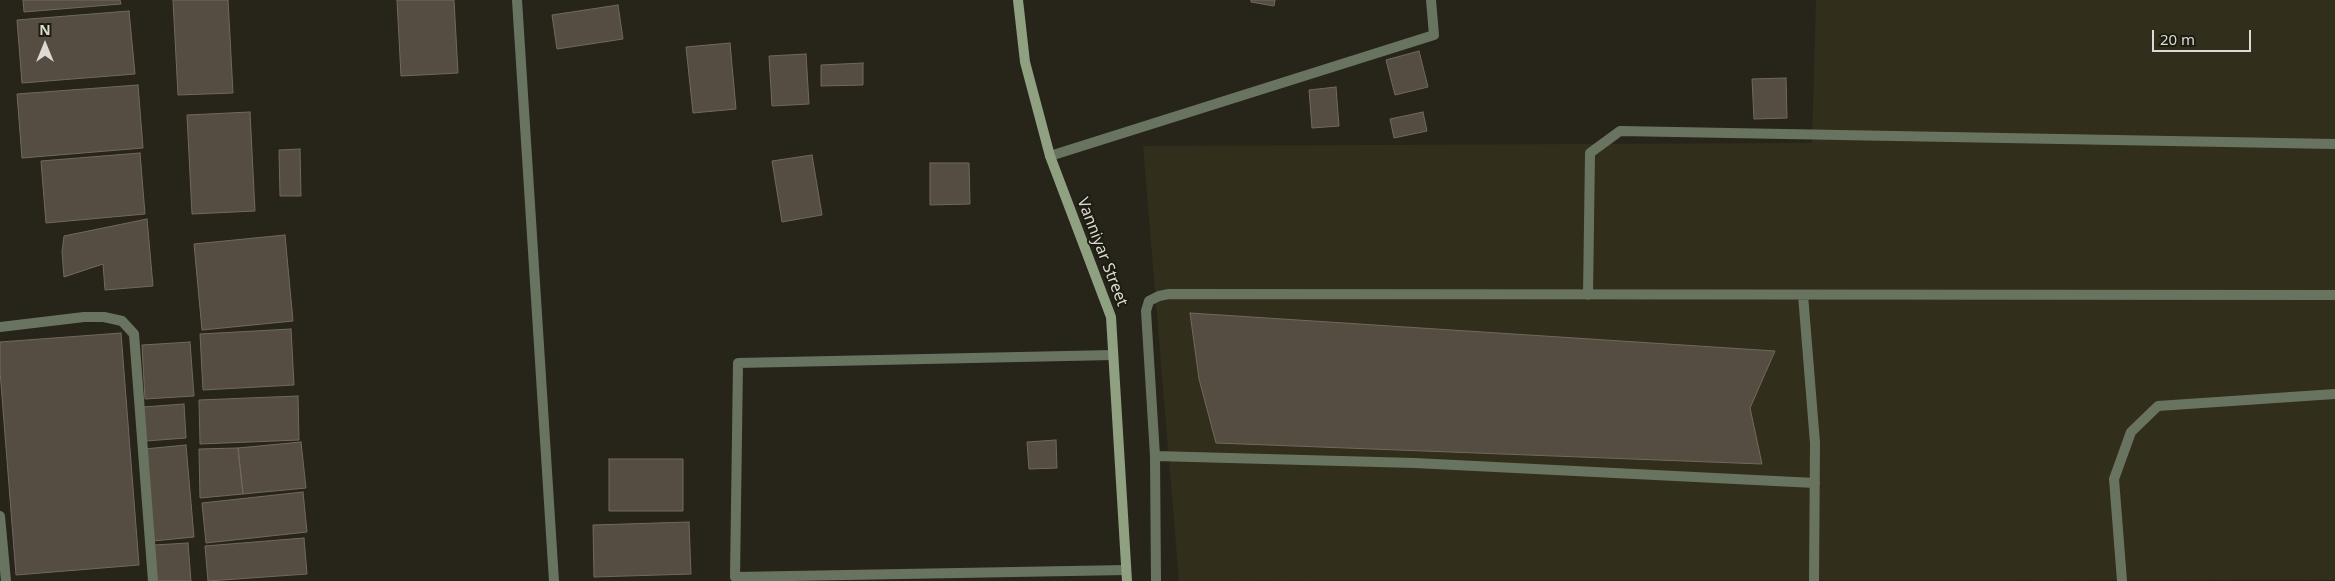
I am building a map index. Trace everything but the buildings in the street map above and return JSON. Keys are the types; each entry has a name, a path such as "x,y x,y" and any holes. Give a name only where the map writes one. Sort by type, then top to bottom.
{"main road":[{"name":"Vanniyar Street","path":"1018,0 1025,62 1050,156 1111,317 1127,581"}],"street":[{"path":"517,0 554,581"},
{"path":"1050,156 1434,35 1431,0"},
{"path":"1588,295 1590,152 1620,131 2335,144"},
{"path":"1803,295 1814,443 1814,581"},
{"path":"1156,581 1155,456 1146,311 1149,301 1159,296 2335,295"},
{"path":"0,328 84,317 104,317 122,321 134,334 153,581"},
{"path":"1112,355 738,363 735,577 1126,570"},
{"path":"2122,581 2114,479 2132,432 2158,406 2335,394"},
{"path":"1155,456 1415,463 1814,483"},
{"path":"0,516 6,581"}],"shaded area":[{"path":"1816,0 2335,0 2335,580 1179,581 1143,146 1812,143"}]}
